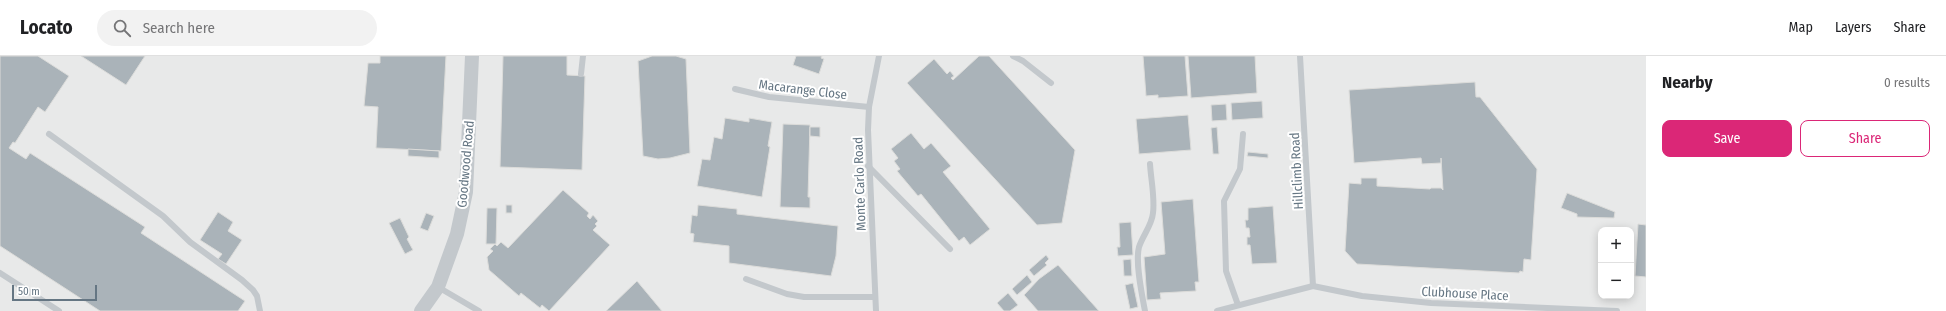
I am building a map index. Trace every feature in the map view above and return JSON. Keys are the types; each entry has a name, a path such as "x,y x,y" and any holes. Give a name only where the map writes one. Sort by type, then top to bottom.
{"street":[{"name":"Goodwood Road","path":"421,311 438,287 457,234 466,192 472,56"}],"lane":[{"path":"581,74 583,56"},
{"name":"Monte Carlo Road","path":"876,311 868,166 869,107 879,56"},
{"path":"1013,56 1023,61 1051,83"},
{"name":"Hillclimb Road","path":"1300,56 1313,286"},
{"name":"Macarange Close","path":"735,89 769,97 869,107"},
{"path":"49,134 163,216 190,242 247,285 257,296 260,311"},
{"path":"1238,305 1226,271 1224,201 1240,169 1242,134"},
{"path":"1145,311 1140,284 1138,249 1152,220 1154,211 1150,164"},
{"path":"868,166 879,175 950,249"},
{"path":"0,273 60,311"},
{"path":"746,280 787,294 804,297 875,297"},
{"path":"1217,311 1313,286"},
{"name":"Clubhouse Place","path":"1313,286 1362,296 1424,303 1617,311"},
{"path":"438,287 479,311"}],"shaded area":[{"path":"0,56 1646,56 1646,311 0,311"}],"building":[{"path":"0,56 38,56 69,76 45,112 38,107 15,143 13,142 9,148 26,159 30,153 145,227 141,233 245,301 238,311 100,311 0,246"},
{"path":"81,56 145,56 126,85"},
{"path":"380,56 446,56 441,151 376,148 378,107 364,106 368,63 380,63"},
{"path":"503,56 567,56 567,75 585,76 582,170 500,167"},
{"path":"652,56 676,56 686,59 690,153 670,158 658,159 643,156 638,61"},
{"path":"796,56 822,56 821,58 824,59 819,74 793,65"},
{"path":"979,56 989,56 1075,150 1062,223 1037,225 907,83 934,59 947,74 950,71 954,76 951,78 953,80"},
{"path":"1143,56 1185,56 1188,96 1158,98 1158,95 1146,96"},
{"path":"1188,56 1255,56 1257,93 1191,98"},
{"path":"1475,82 1476,97 1480,97 1537,169 1531,260 1524,259 1523,272 1520,271 1519,273 1357,264 1345,251 1349,183 1361,184 1361,178 1377,178 1377,186 1430,189 1441,188 1443,190 1441,158 1441,163 1422,164 1421,158 1354,163 1349,90"},
{"path":"1262,101 1263,118 1232,120 1231,103"},
{"path":"1226,104 1227,120 1212,121 1211,105"},
{"path":"1188,115 1191,150 1139,154 1136,119"},
{"path":"725,118 749,122 749,118 772,122 768,146 770,147 762,197 697,186 702,159 710,160 714,137 722,139"},
{"path":"783,124 810,125 808,197 810,197 810,208 780,207"},
{"path":"810,127 820,127 820,137 810,136"},
{"path":"1217,127 1219,154 1213,154 1211,128"},
{"path":"911,133 924,149 931,143 951,166 943,172 990,229 970,245 964,237 959,241 921,194 918,196 897,171 900,169 894,161 898,158 891,149"},
{"path":"408,149 439,151 439,158 408,156"},
{"path":"1248,152 1268,154 1268,158 1247,156"},
{"path":"563,190 589,213 587,216 590,219 593,215 598,221 595,224 597,226 593,230 610,245 549,311 542,305 540,308 521,293 519,296 489,270 487,257 493,251 490,249 495,244 497,246 501,242 508,248"},
{"path":"1567,193 1615,212 1614,218 1577,217 1577,214 1561,208"},
{"path":"1193,199 1199,282 1195,282 1196,291 1160,293 1161,299 1147,300 1144,257 1165,254 1161,202"},
{"path":"506,205 512,205 512,213 506,213"},
{"path":"698,205 737,209 737,214 838,226 836,256 831,276 729,263 729,246 693,242 694,234 690,233 692,215 697,216"},
{"path":"1273,206 1277,263 1252,264 1250,245 1247,245 1247,237 1250,237 1249,228 1246,228 1245,220 1248,220 1248,208"},
{"path":"487,208 497,208 496,244 486,244"},
{"path":"218,212 233,222 228,231 242,240 226,264 218,259 222,254 200,240"},
{"path":"426,213 434,216 428,231 420,228"},
{"path":"400,218 409,237 407,239 413,250 405,254 389,223"},
{"path":"1131,222 1133,255 1118,256 1117,247 1120,247 1119,223"},
{"path":"1638,224 1646,225 1646,277 1635,276"},
{"path":"1046,255 1049,259 1045,263 1047,265 1034,276 1029,270"},
{"path":"1131,259 1132,276 1124,276 1123,260"},
{"path":"1058,265 1099,311 1038,311 1024,295 1039,279"},
{"path":"1027,275 1032,282 1017,295 1012,289"},
{"path":"637,281 662,311 606,311"},
{"path":"1133,283 1138,307 1130,309 1125,285"},
{"path":"1008,293 1018,305 1010,311 1004,311 997,303"}]}
